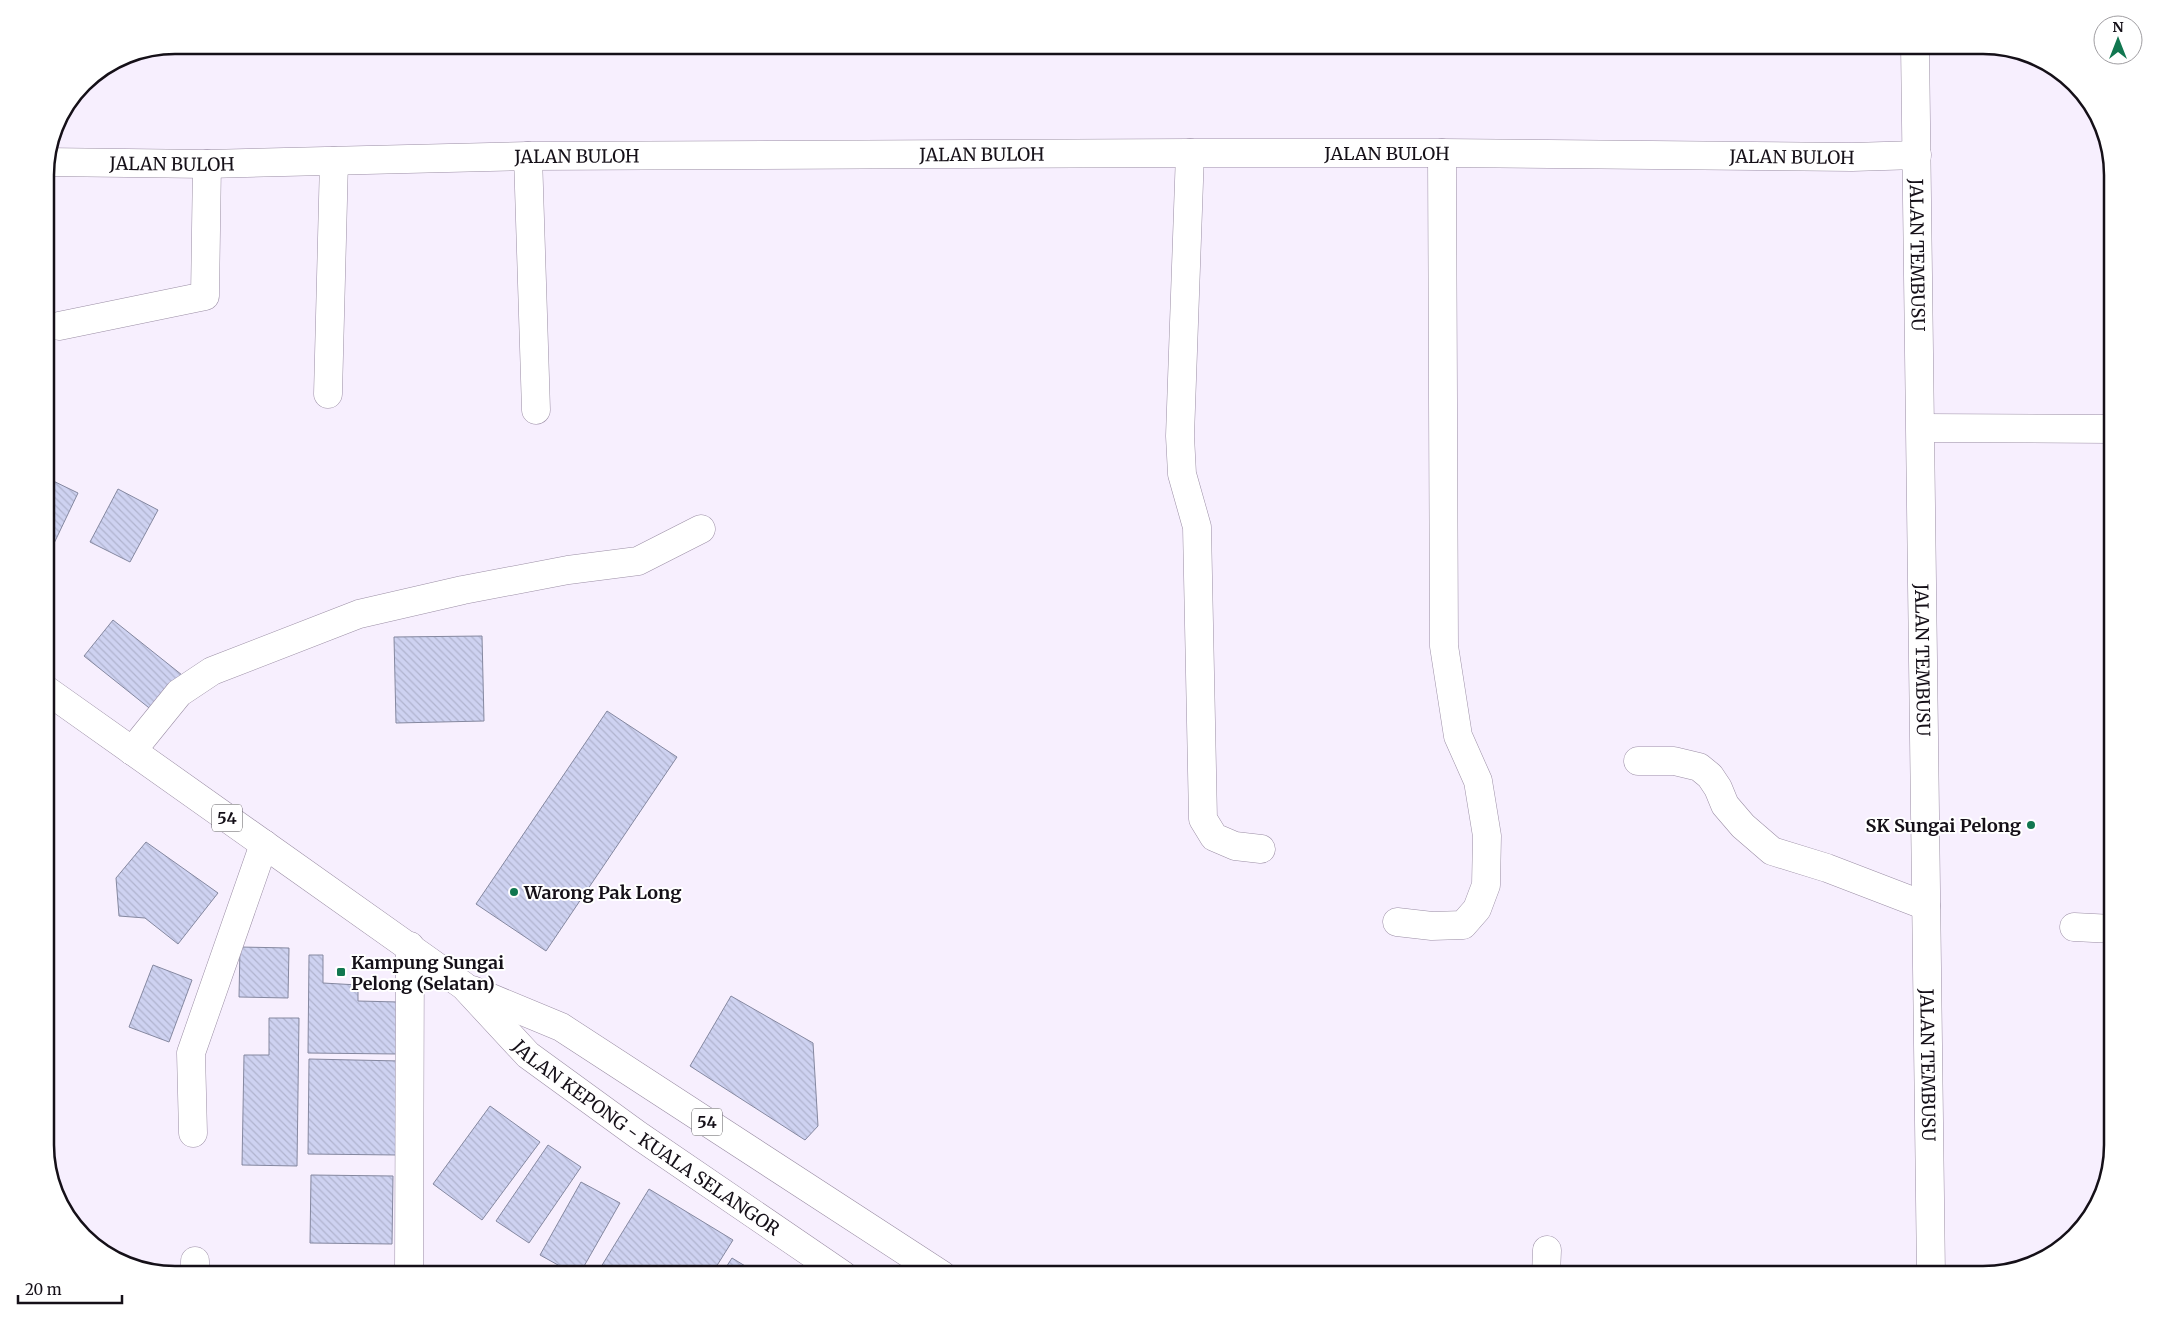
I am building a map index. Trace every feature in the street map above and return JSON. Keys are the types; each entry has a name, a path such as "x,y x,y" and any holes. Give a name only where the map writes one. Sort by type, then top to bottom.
{"main road":[{"name":"JALAN TEMBUSU","path":"1916,54 1931,1266"},
{"name":"JALAN BULOH","path":"55,162 207,164 528,156 1442,153 1852,158 1917,155"},
{"path":"1397,922 1432,926 1463,925 1477,909 1486,885 1488,836 1480,790 1478,781 1458,736 1444,646 1442,153"},
{"path":"1190,154 1180,436 1182,474 1197,527 1203,818 1214,837 1235,846 1261,849"},
{"path":"528,156 536,410"},
{"path":"328,394 334,161"},
{"path":"59,326 205,296 207,164"},
{"path":"1921,428 2104,429"},
{"path":"132,751 179,694 212,671 359,614 463,590 568,570 638,561 701,528"},
{"name":"JALAN KEPONG - KUALA SELANGOR","path":"54,695 410,946 464,986 528,1055 638,1135 830,1266"},
{"path":"1638,761 1674,761 1699,767 1710,776 1718,788 1725,805 1743,826 1772,851 1827,868 1926,906"},
{"path":"193,1133 191,1053 264,844"},
{"path":"2074,927 2104,929"},
{"path":"409,1266 410,946"},
{"name":"JALAN KEPONG - KUALA SELANGOR","path":"464,986 561,1027 928,1266"}],"building":[{"path":"54,481 78,493 54,543"},
{"path":"118,489 158,510 130,562 90,542"},
{"path":"113,620 187,679 158,715 84,656"},
{"path":"482,636 484,721 396,723 394,637"},
{"path":"607,711 677,757 546,951 476,904"},
{"path":"146,842 218,893 178,944 145,918 119,916 116,878"},
{"path":"240,947 289,948 288,998 239,997"},
{"path":"309,955 323,955 323,983 358,985 358,1001 398,1002 397,1054 308,1053"},
{"path":"153,965 192,980 169,1042 129,1027"},
{"path":"731,996 813,1043 818,1126 805,1140 690,1066"},
{"path":"269,1018 299,1018 297,1166 242,1165 244,1055 269,1055"},
{"path":"309,1059 400,1061 398,1155 308,1154"},
{"path":"490,1106 540,1142 482,1220 433,1184"},
{"path":"548,1145 581,1167 529,1243 496,1221"},
{"path":"311,1175 393,1176 392,1244 310,1243"},
{"path":"581,1182 620,1203 584,1266 560,1266 540,1255"},
{"path":"649,1189 733,1240 717,1266 602,1266"},
{"path":"732,1258 745,1266 727,1266"}],"place":[{"name":"SK Sungai Pelong","path":"2031,825"},
{"name":"Warong Pak Long","path":"514,892"},
{"name":"Kampung Sungai Pelong (Selatan)","path":"341,972"}]}
